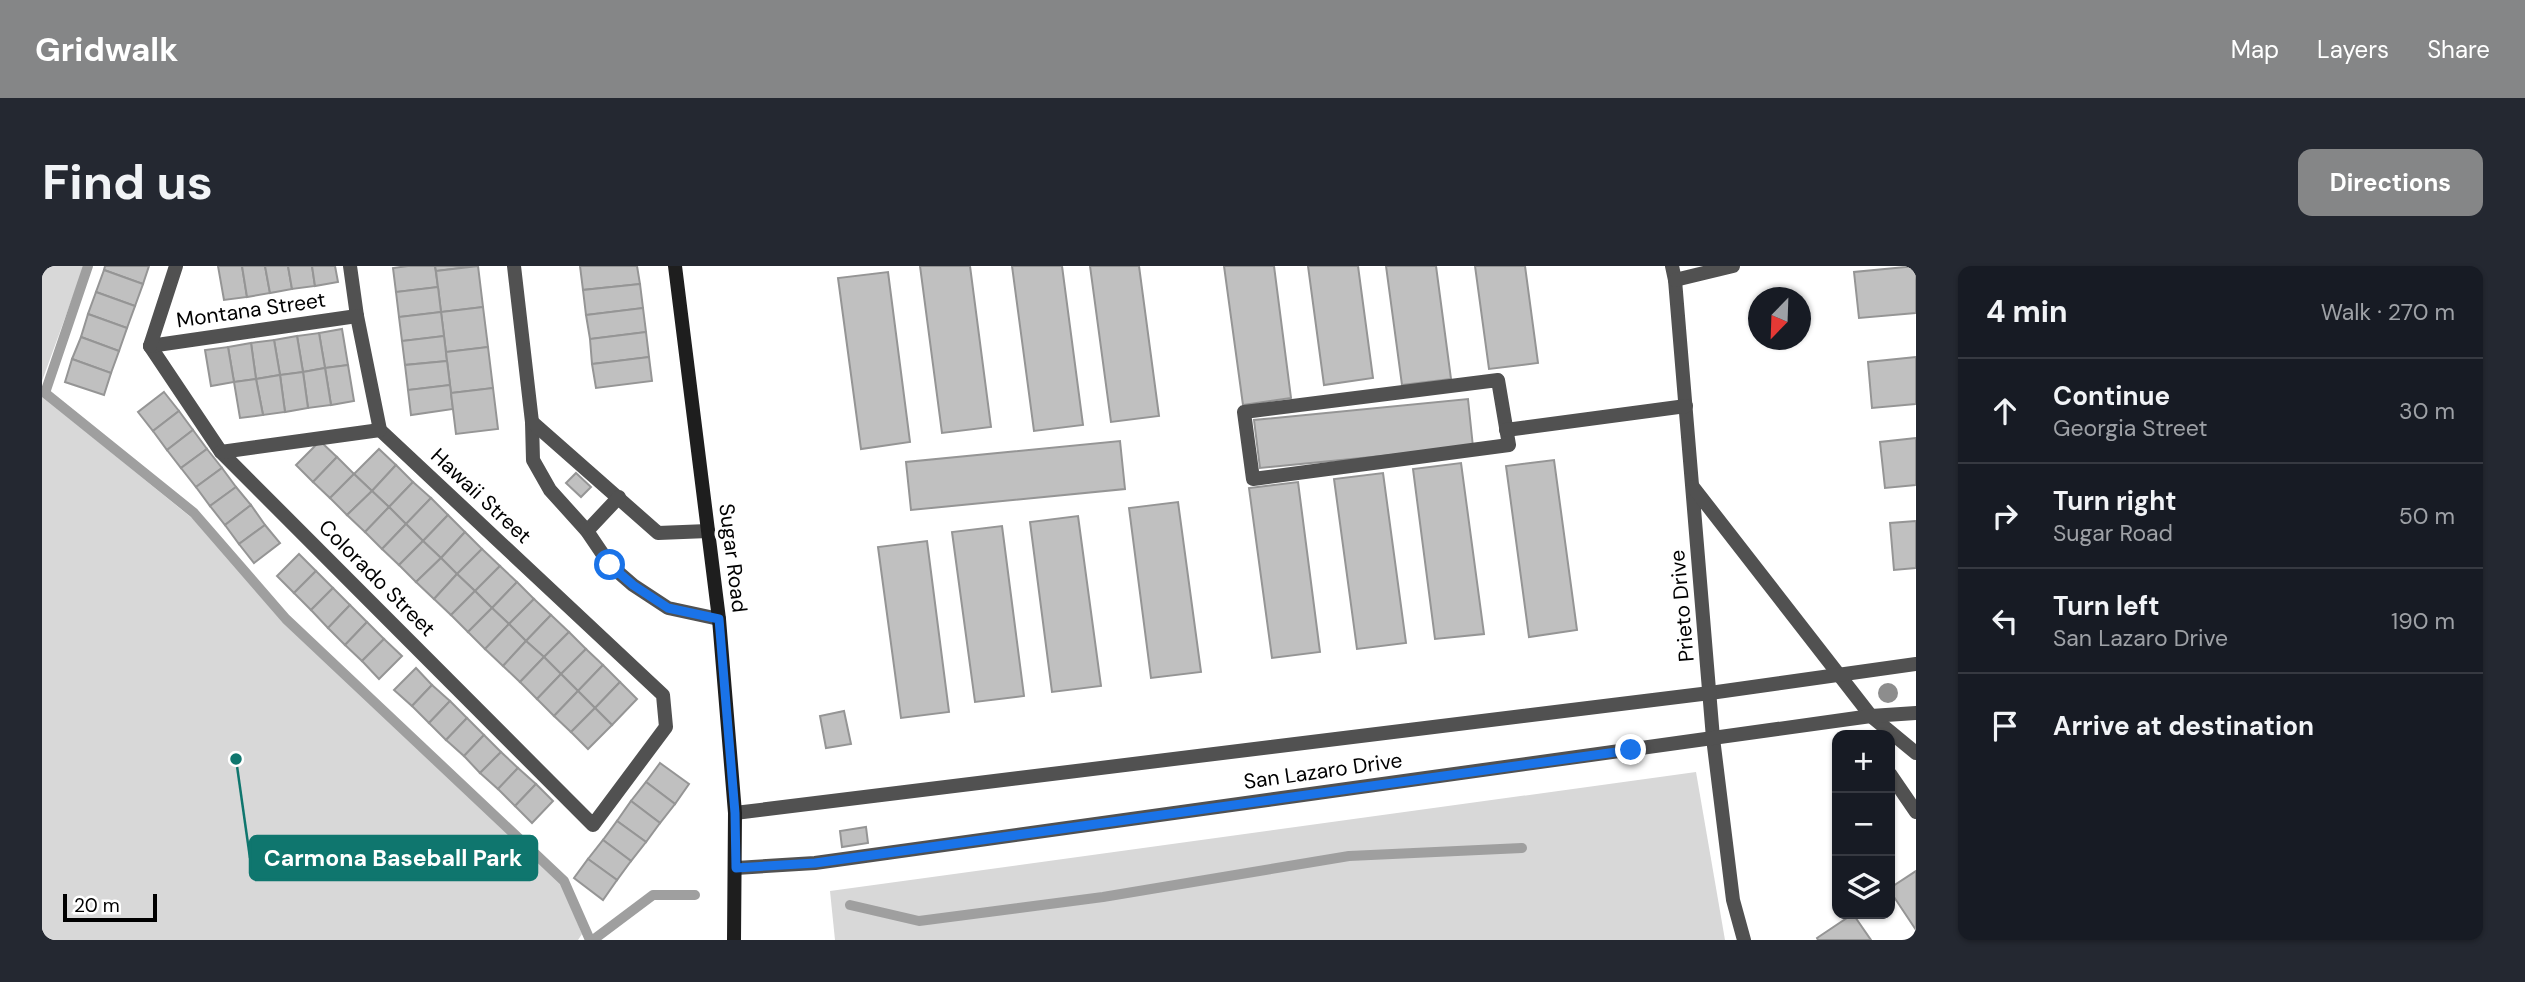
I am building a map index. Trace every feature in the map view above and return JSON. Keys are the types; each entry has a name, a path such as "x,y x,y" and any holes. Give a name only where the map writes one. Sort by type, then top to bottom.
{"main road":[{"name":"Sugar Road","path":"675,266 719,619 735,813 736,868 732,927 734,940"}],"street":[{"path":"150,346 176,266"},
{"path":"221,452 380,430 357,316 350,266"},
{"path":"514,266 532,422 533,460 550,490 587,531 610,565 633,585 668,608 719,619"},
{"path":"1674,273 1732,266"},
{"name":"Prieto Drive","path":"1674,273 1713,738 1733,900 1744,940"},
{"name":"Montana Street","path":"150,346 357,316"},
{"name":"Colorado Street","path":"150,346 221,452 593,825"},
{"path":"1498,380 1506,430 1508,445 1252,479 1244,412 1498,380"},
{"path":"1506,430 1686,406"},
{"path":"532,422 658,533 708,531"},
{"name":"Hawaii Street","path":"380,430 663,695 666,727 593,825"},
{"path":"1693,486 1871,716 1916,754"},
{"path":"587,531 619,497"},
{"name":"San Lazaro Drive","path":"735,813 1710,693 1916,664"},
{"name":"San Lazaro Drive","path":"736,868 815,863 1871,716 1916,713"},
{"path":"1871,716 1874,730"},
{"path":"1895,781 1916,812"}],"shaded area":[{"path":"42,266 84,266 42,381"},
{"path":"42,396 193,519 281,617 561,884 582,934 578,940 42,940"},
{"path":"1696,772 1725,940 835,940 830,891"}],"building":[{"path":"105,266 149,266 143,284 104,270"},
{"path":"218,266 242,266 247,297 224,300"},
{"path":"242,266 265,266 270,293 247,297"},
{"path":"265,266 288,266 292,289 270,293"},
{"path":"288,266 312,266 315,286 292,289"},
{"path":"312,266 335,266 338,282 315,286"},
{"path":"435,266 438,287 396,292 393,268"},
{"path":"435,266 476,266 436,271"},
{"path":"478,266 483,307 441,312 436,271"},
{"path":"580,266 637,266 640,284 583,290"},
{"path":"920,266 970,266 991,427 942,433"},
{"path":"1012,266 1062,266 1083,425 1034,431"},
{"path":"1090,266 1139,266 1159,416 1111,422"},
{"path":"1224,266 1274,266 1291,398 1243,405"},
{"path":"1308,266 1358,266 1373,378 1324,385"},
{"path":"1386,266 1436,266 1451,379 1402,385"},
{"path":"1475,266 1525,266 1538,363 1489,369"},
{"path":"1916,266 1916,313 1859,318 1854,272"},
{"path":"104,270 143,284 135,306 96,292"},
{"path":"888,272 910,442 861,449 838,278"},
{"path":"640,284 643,308 586,315 583,290"},
{"path":"438,287 441,312 399,317 396,292"},
{"path":"96,292 135,306 127,328 88,314"},
{"path":"483,307 488,347 446,352 441,312"},
{"path":"643,308 646,332 590,339 586,315"},
{"path":"441,312 444,336 402,341 399,317"},
{"path":"88,314 127,328 119,351 81,337"},
{"path":"342,329 348,365 325,368 319,333"},
{"path":"646,332 649,357 592,364 590,339"},
{"path":"319,333 325,368 303,372 297,336"},
{"path":"297,336 303,372 280,375 274,340"},
{"path":"444,336 447,361 405,365 402,341"},
{"path":"81,337 119,351 111,373 72,359"},
{"path":"274,340 280,375 256,379 251,343"},
{"path":"251,343 256,379 234,382 228,347"},
{"path":"228,347 234,382 211,386 205,350"},
{"path":"488,347 493,388 451,393 446,352"},
{"path":"649,357 652,381 596,388 592,364"},
{"path":"1916,357 1916,404 1872,408 1868,362"},
{"path":"72,359 111,373 104,395 65,382"},
{"path":"447,361 450,385 408,390 405,365"},
{"path":"348,365 354,401 331,405 325,368"},
{"path":"325,368 331,405 308,408 303,372"},
{"path":"303,372 308,408 285,412 280,375"},
{"path":"280,375 285,412 263,415 256,379"},
{"path":"256,379 263,415 240,418 234,382"},
{"path":"450,385 453,409 411,415 408,390"},
{"path":"493,388 498,429 456,434 451,393"},
{"path":"164,392 179,411 153,431 138,412"},
{"path":"1468,399 1473,447 1260,468 1254,420"},
{"path":"179,411 193,430 167,450 153,431"},
{"path":"193,430 207,449 181,468 167,450"},
{"path":"1916,438 1916,485 1885,488 1880,442"},
{"path":"320,441 337,457 313,482 296,465"},
{"path":"1120,441 1125,489 911,510 906,462"},
{"path":"207,449 222,468 196,487 181,468"},
{"path":"379,449 396,465 372,491 354,474"},
{"path":"337,457 354,474 330,498 313,482"},
{"path":"1554,460 1577,630 1529,637 1506,466"},
{"path":"1461,463 1484,634 1435,639 1413,469"},
{"path":"396,465 413,482 389,507 372,491"},
{"path":"222,468 236,487 210,506 196,487"},
{"path":"576,473 591,487 581,497 566,483"},
{"path":"1383,473 1406,643 1357,649 1334,479"},
{"path":"354,474 372,491 347,515 330,498"},
{"path":"413,482 431,498 406,524 389,507"},
{"path":"1298,482 1320,652 1272,658 1249,488"},
{"path":"236,487 251,505 225,525 210,506"},
{"path":"372,491 389,507 365,532 347,515"},
{"path":"431,498 448,515 423,541 406,524"},
{"path":"1178,502 1201,672 1151,678 1129,508"},
{"path":"251,505 265,525 239,544 225,525"},
{"path":"389,507 406,524 382,549 365,532"},
{"path":"448,515 465,532 441,558 423,541"},
{"path":"1078,516 1101,686 1052,692 1030,522"},
{"path":"1916,521 1916,568 1894,570 1890,523"},
{"path":"406,524 423,541 399,565 382,549"},
{"path":"265,525 280,543 254,563 239,544"},
{"path":"1002,526 1024,696 975,702 952,532"},
{"path":"465,532 482,549 457,574 441,558"},
{"path":"423,541 441,558 416,582 399,565"},
{"path":"927,541 949,712 901,718 878,547"},
{"path":"482,549 500,566 475,591 457,574"},
{"path":"299,554 316,571 294,593 277,576"},
{"path":"441,558 457,574 434,599 416,582"},
{"path":"500,566 517,582 492,608 475,591"},
{"path":"316,571 333,588 311,610 294,593"},
{"path":"457,574 475,591 451,615 434,599"},
{"path":"517,582 534,599 509,624 492,608"},
{"path":"333,588 350,605 328,628 311,610"},
{"path":"475,591 492,608 468,632 451,615"},
{"path":"534,599 551,615 526,641 509,624"},
{"path":"350,605 367,622 345,645 328,628"},
{"path":"492,608 509,624 485,649 468,632"},
{"path":"551,615 569,632 544,657 526,641"},
{"path":"367,622 384,639 362,661 345,645"},
{"path":"509,624 526,641 503,666 485,649"},
{"path":"569,632 586,649 561,674 544,657"},
{"path":"384,639 402,656 379,679 362,661"},
{"path":"526,641 544,657 520,682 503,666"},
{"path":"586,649 603,665 578,691 561,674"},
{"path":"544,657 561,674 537,699 520,682"},
{"path":"603,665 620,682 595,708 578,691"},
{"path":"416,668 432,685 412,706 394,690"},
{"path":"561,674 578,691 554,716 537,699"},
{"path":"620,682 637,699 612,725 595,708"},
{"path":"432,685 450,701 429,723 412,706"},
{"path":"578,691 595,708 571,732 554,716"},
{"path":"450,701 467,718 446,740 429,723"},
{"path":"595,708 612,725 588,749 571,732"},
{"path":"844,711 851,744 826,748 820,716"},
{"path":"467,718 484,735 464,756 446,740"},
{"path":"484,735 501,752 480,773 464,756"},
{"path":"501,752 518,768 498,789 480,773"},
{"path":"660,763 689,784 675,804 646,782"},
{"path":"518,768 536,784 515,806 498,789"},
{"path":"646,782 675,804 660,823 631,801"},
{"path":"536,784 553,801 532,823 515,806"},
{"path":"631,801 660,823 646,842 617,821"},
{"path":"617,821 646,842 631,861 603,840"},
{"path":"866,827 868,843 842,847 840,831"},
{"path":"603,840 631,861 617,880 588,859"},
{"path":"588,859 617,880 603,900 574,878"},
{"path":"1916,871 1916,930 1895,898 1895,885"},
{"path":"1846,919 1856,919 1871,940 1818,940 1817,938"}],"waterway":[{"path":"88,266 45,393 194,513 286,619 564,881 590,940"},
{"path":"850,905 919,921 1103,897 1349,856 1522,848"},
{"path":"593,940 653,895 695,895"}],"place":[{"name":"Carmona Baseball Park","path":"236,759"}],"route":[{"path":"610,565 633,585 668,608 719,619 735,813 736,868 815,863 1631,750"}]}
